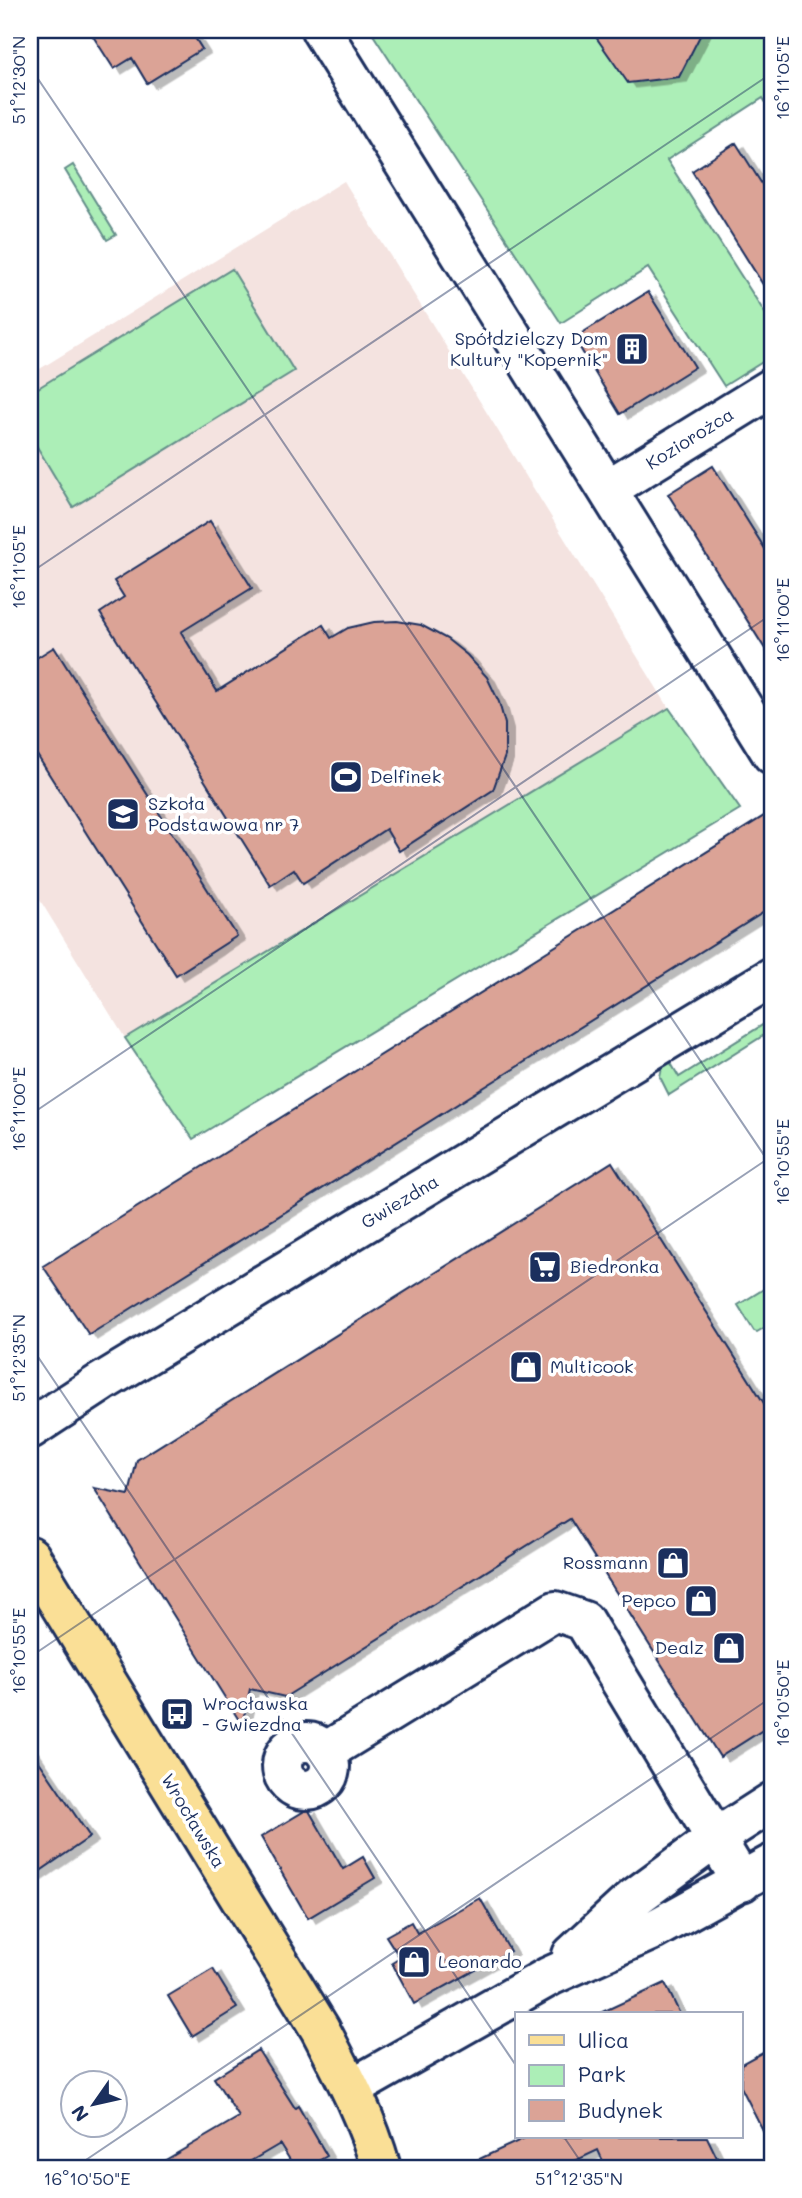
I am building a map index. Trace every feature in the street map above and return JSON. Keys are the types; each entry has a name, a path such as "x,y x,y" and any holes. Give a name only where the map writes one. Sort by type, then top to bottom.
{"main road":[{"name":"Wrocławska","path":"30,1556 277,1958 352,2088 372,2135 381,2168"}],"street":[{"path":"321,30 772,754"},
{"name":"Koziorożca","path":"608,489 772,388"},
{"name":"Gwiezdna","path":"30,1429 102,1382 772,977"},
{"path":"325,1752 555,1611 584,1621 716,1838 757,1873 653,1930 550,1976 352,2088"},
{"path":"550,1976 634,1898 716,1838 772,1802"}],"shaded area":[{"path":"344,181 669,708 125,1038 30,884 30,375"}],"green space":[{"path":"370,30 772,30 772,113 763,98 667,160 772,324 772,356 724,386 648,268 561,323"},
{"path":"73,165 116,235 107,240 65,170"},
{"path":"232,269 294,371 73,507 30,435 30,393"},
{"path":"669,708 740,809 193,1139 125,1038"},
{"path":"772,1019 772,1030 669,1095 660,1077 662,1068 669,1060 679,1077"},
{"path":"772,1284 772,1323 757,1332 754,1331 738,1305"}],"building":[{"path":"89,30 190,30 202,49 147,83 132,58 114,69"},
{"path":"591,30 703,30 679,77 628,83"},
{"path":"736,143 772,200 772,299 692,171"},
{"name":"Spółdzielczy Dom Kultury \"Kopernik\"","path":"648,292 695,367 620,414 574,338"},
{"path":"713,466 772,560 772,660 668,494"},
{"path":"210,521 252,588 181,632 217,691 323,625 331,638 348,628 374,622 397,621 421,625 447,639 467,655 487,677 499,702 505,724 505,756 493,790 399,851 386,829 303,883 294,869 270,885 100,613 124,597 114,581"},
{"path":"54,647 237,936 176,975 30,744 30,662"},
{"path":"772,811 772,907 89,1335 43,1266"},
{"path":"612,1162 772,1416 772,1724 720,1757 570,1519 285,1697 250,1689 242,1725 94,1488 129,1495 137,1460"},
{"path":"30,1748 90,1837 30,1878"},
{"path":"308,1809 343,1869 363,1857 375,1878 308,1918 261,1837"},
{"path":"480,1898 510,1951 414,2004 392,1963 400,1958 386,1936 411,1922 417,1933"},
{"path":"213,1969 237,2008 192,2036 168,1996"},
{"path":"665,1983 679,2012 602,2012"},
{"path":"772,2047 772,2148 742,2089 742,2063"},
{"path":"258,2050 295,2108 298,2106 327,2156 306,2168 295,2168 280,2144 239,2168 152,2168 239,2117 214,2078"},
{"path":"525,2138 707,2138 722,2168 606,2168 598,2150 560,2168 460,2168"}],"place":[{"name":"Spółdzielczy Dom Kultury \"Kopernik\"","path":"632,349"},
{"name":"Delfinek","path":"346,777"},
{"name":"Szkoła Podstawowa nr 7","path":"123,814"},
{"name":"Biedronka","path":"545,1267"},
{"name":"Multicook","path":"526,1367"},
{"name":"Rossmann","path":"673,1563"},
{"name":"Pepco","path":"701,1601"},
{"name":"Dealz","path":"729,1648"},
{"name":"Wrocławska - Gwiezdna","path":"177,1714"},
{"name":"Leonardo","path":"414,1962"}]}
